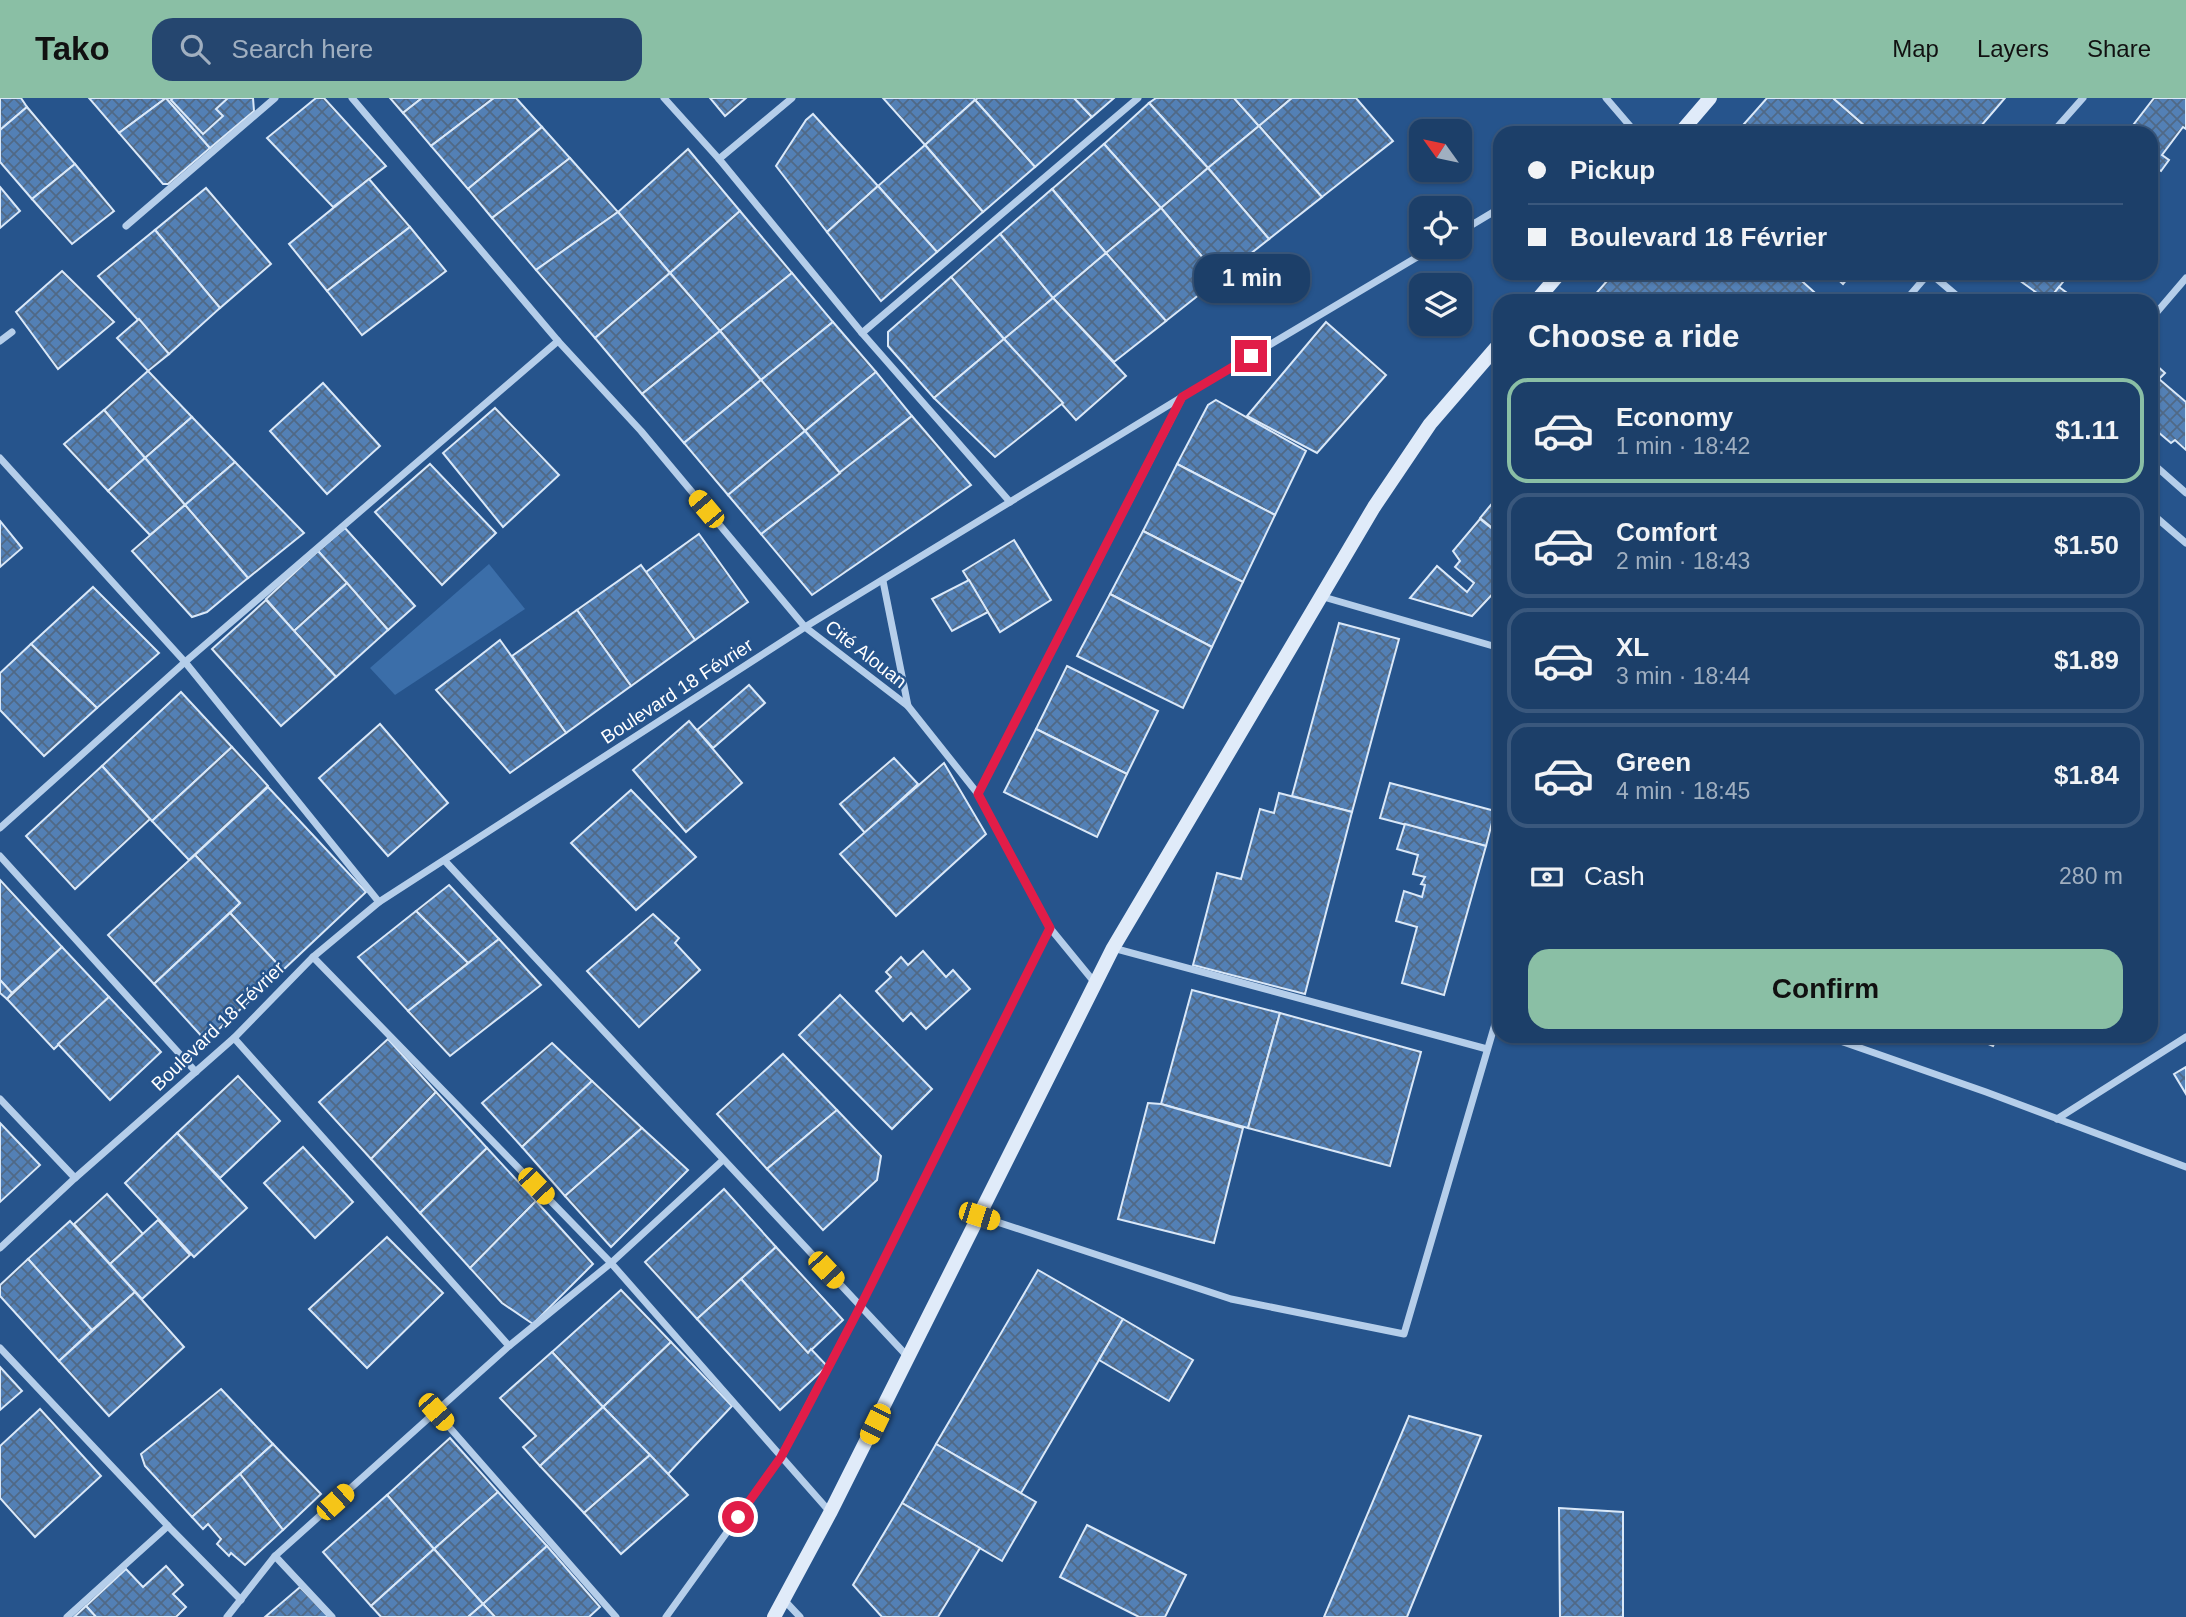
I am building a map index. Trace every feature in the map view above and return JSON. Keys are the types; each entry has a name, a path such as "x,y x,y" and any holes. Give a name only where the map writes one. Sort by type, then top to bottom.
{"main road":[{"path":"1686,126 1710,98"},
{"path":"1542,294 1554,280"},
{"path":"774,1617 830,1513 1113,948 1320,596 1401,464 1430,424 1493,351"}],"street":[{"path":"126,226 275,98"},
{"name":"Cité Alouan","path":"352,98 558,341 641,431 805,626 908,706"},
{"path":"664,98 719,159 862,333 1010,502"},
{"path":"719,159 792,98"},
{"path":"862,333 1138,98"},
{"path":"1606,98 1627,126"},
{"path":"2058,126 2083,98"},
{"path":"1472,225 1493,212"},
{"name":"Boulevard 18 Février","path":"0,1248 234,1038 313,957 379,902 805,626 1414,259"},
{"path":"1911,294 1923,280"},
{"path":"1938,280 1954,294"},
{"path":"2158,312 2184,284"},
{"path":"0,341 12,332"},
{"path":"0,828 185,662 558,341"},
{"path":"978,794 1182,397"},
{"path":"0,458 185,662 379,902"},
{"path":"2158,468 2186,493"},
{"path":"2158,519 2186,543"},
{"path":"883,581 908,706 978,794 1050,928 1095,983"},
{"path":"1320,596 1493,646"},
{"path":"0,856 196,1072"},
{"path":"445,861 908,1357"},
{"path":"666,1617 781,1457 860,1307 1050,928"},
{"path":"1113,948 1487,1049"},
{"path":"313,957 611,1263 830,1513"},
{"path":"979,1216 1231,1299 1404,1335 1493,1030"},
{"path":"2057,1119 2186,1037"},
{"path":"234,1038 509,1346"},
{"path":"1845,1043 2186,1167"},
{"path":"0,1099 75,1178"},
{"path":"227,1617 275,1556 509,1346 611,1263 723,1160"},
{"path":"0,1348 241,1600"},
{"path":"436,1412 616,1617"},
{"path":"66,1617 168,1526"},
{"path":"275,1556 332,1617"},
{"path":"783,1600 800,1617"}],"shaded area":[{"path":"489,564 525,609 395,695 370,668"}],"building":[{"path":"0,98 21,98 27,107 0,130"},
{"path":"89,98 166,98 119,133"},
{"path":"166,98 210,148 168,184 163,184 119,133"},
{"path":"166,98 253,98 254,111 210,148"},
{"path":"228,98 216,109 223,116 203,134 171,100"},
{"path":"316,98 324,98 386,166 333,207 267,138"},
{"path":"390,98 422,98 403,113"},
{"path":"422,98 494,98 431,146 403,113"},
{"path":"494,98 516,98 542,127 468,189 431,146"},
{"path":"710,98 746,98 725,116"},
{"path":"883,98 974,98 975,100 925,145"},
{"path":"1074,98 1092,117 1035,167 975,100"},
{"path":"1074,98 1114,98 1092,117"},
{"path":"1156,98 1234,98 1259,126 1208,168 1149,103"},
{"path":"1234,98 1292,98 1259,126"},
{"path":"1292,98 1356,98 1393,141 1322,197 1259,126"},
{"path":"1767,98 1833,98 1865,126 1742,126"},
{"path":"1833,98 2005,98 1981,126 1865,126"},
{"path":"2154,98 2186,98 2186,129 2183,127 2162,155 2169,160 2161,171 2158,169 2158,126 2132,126"},
{"path":"975,100 1035,167 983,212 925,145"},
{"path":"1149,103 1208,168 1161,208 1104,144"},
{"path":"27,107 75,164 32,199 0,162 0,130"},
{"path":"813,114 878,186 827,232 776,166 806,120"},
{"path":"1259,126 1322,197 1269,239 1208,168"},
{"path":"542,127 570,158 492,218 468,189"},
{"path":"1104,144 1161,208 1106,253 1052,189"},
{"path":"925,145 983,212 937,252 878,186"},
{"path":"688,149 740,211 670,273 618,212"},
{"path":"570,158 618,212 536,270 492,218"},
{"path":"75,164 114,211 72,244 32,199"},
{"path":"1208,168 1269,239 1220,278 1161,208"},
{"path":"369,179 410,227 327,291 289,244"},
{"path":"878,186 937,252 881,301 827,232"},
{"path":"0,187 20,211 0,228"},
{"path":"206,188 271,264 220,308 155,230"},
{"path":"1052,189 1106,253 1053,298 1000,234"},
{"path":"1161,208 1220,278 1166,321 1106,253"},
{"path":"740,211 792,273 720,331 670,273"},
{"path":"618,212 670,273 595,338 536,270"},
{"path":"410,227 446,271 362,335 327,291"},
{"path":"155,230 220,308 169,354 98,276"},
{"path":"1000,234 1053,298 1004,339 951,277"},
{"path":"1106,253 1166,321 1114,362 1053,298"},
{"path":"62,271 114,322 58,369 16,312"},
{"path":"670,273 720,331 642,394 595,338"},
{"path":"792,273 833,322 761,380 720,331"},
{"path":"951,277 1004,339 934,398 888,346 888,332"},
{"path":"1608,280 1801,280 1816,294 1596,294"},
{"path":"2019,280 2064,280 2054,294 2038,294"},
{"path":"2059,287 2069,294 2054,294"},
{"path":"1053,298 1126,376 1076,420 1004,339"},
{"path":"139,319 169,354 148,371 117,338"},
{"path":"833,322 876,372 805,431 761,380"},
{"path":"1326,322 1386,375 1317,453 1247,416"},
{"path":"720,331 761,380 684,443 642,394"},
{"path":"1004,339 1063,403 995,457 934,398"},
{"path":"2158,367 2165,373 2159,379 2186,402 2186,450 2175,440 2171,443 2158,432"},
{"path":"148,371 192,417 145,458 104,410"},
{"path":"876,372 912,416 840,473 805,431"},
{"path":"761,380 805,431 728,495 684,443"},
{"path":"323,383 380,446 327,494 270,431"},
{"path":"1216,400 1306,451 1275,515 1177,464 1208,405"},
{"path":"495,408 559,475 503,527 443,453"},
{"path":"104,410 145,458 108,491 64,444"},
{"path":"912,416 971,485 812,595 761,534"},
{"path":"192,417 235,462 185,505 145,458"},
{"path":"805,431 840,473 761,534 728,495"},
{"path":"145,458 185,505 150,535 108,491"},
{"path":"235,462 304,533 248,578 185,505"},
{"path":"430,464 496,533 442,585 375,512"},
{"path":"1177,464 1275,515 1243,582 1143,531"},
{"path":"1493,502 1493,528 1480,518"},
{"path":"185,505 248,578 207,612 192,617 132,551"},
{"path":"1480,519 1493,529 1493,594 1472,616 1410,598 1437,566 1467,592 1474,583 1455,567 1460,561 1453,551"},
{"path":"0,521 22,548 0,567"},
{"path":"345,528 415,606 388,630 318,551"},
{"path":"1143,531 1243,582 1212,647 1110,594"},
{"path":"699,534 748,602 695,640 646,572"},
{"path":"1014,540 1051,600 1000,632 963,571"},
{"path":"318,551 347,583 294,631 266,599"},
{"path":"641,565 695,640 631,686 577,610"},
{"path":"969,580 988,612 952,631 932,599"},
{"path":"347,583 388,630 336,677 294,631"},
{"path":"93,587 159,653 97,708 31,644"},
{"path":"1110,594 1212,647 1183,708 1077,656"},
{"path":"266,600 336,677 281,726 212,649"},
{"path":"577,610 631,686 566,733 512,656"},
{"path":"1339,623 1399,639 1352,812 1292,796"},
{"path":"500,640 566,733 510,773 436,690"},
{"path":"31,644 97,708 44,756 0,710 0,673"},
{"path":"1067,666 1158,711 1127,774 1036,729"},
{"path":"749,685 765,703 713,748 697,730"},
{"path":"181,692 232,747 152,821 102,766"},
{"path":"689,721 742,783 686,832 633,770"},
{"path":"380,724 448,803 388,856 319,778"},
{"path":"1036,729 1127,774 1097,837 1004,792"},
{"path":"232,747 268,786 189,860 152,821"},
{"path":"894,758 918,784 865,833 840,804"},
{"path":"944,763 986,834 896,916 840,854"},
{"path":"102,766 150,819 75,889 26,836"},
{"path":"1390,783 1493,810 1486,846 1380,818"},
{"path":"268,787 366,892 283,970 230,913 240,903 195,855"},
{"path":"631,790 696,857 636,910 571,843"},
{"path":"1279,793 1352,812 1305,994 1193,965 1217,873 1241,879 1260,809 1274,813"},
{"path":"1405,824 1486,846 1444,995 1402,983 1417,927 1396,921 1404,891 1422,897 1425,885 1421,884 1425,877 1413,874 1418,855 1397,849"},
{"path":"195,855 240,903 154,984 108,935"},
{"path":"0,880 62,947 12,993 0,980"},
{"path":"449,885 499,939 468,963 416,911"},
{"path":"416,911 468,963 408,1011 358,957"},
{"path":"230,913 283,970 206,1041 154,984"},
{"path":"653,914 679,938 675,943 700,970 639,1027 587,971"},
{"path":"499,939 541,985 450,1056 408,1011"},
{"path":"62,947 109,997 54,1049 7,999"},
{"path":"923,951 946,977 953,970 970,989 926,1029 911,1013 903,1021 876,991 891,977 886,972 901,957 908,965"},
{"path":"0,980 12,993 7,999 0,993"},
{"path":"1192,990 1280,1013 1248,1128 1161,1104"},
{"path":"840,995 932,1089 892,1129 799,1035"},
{"path":"109,997 161,1052 110,1100 58,1044"},
{"path":"1280,1013 1421,1052 1390,1166 1248,1128"},
{"path":"388,1039 436,1092 371,1159 319,1102"},
{"path":"552,1043 592,1081 522,1147 482,1103"},
{"path":"783,1054 837,1110 767,1169 717,1114"},
{"path":"2186,1067 2186,1094 2174,1074"},
{"path":"238,1076 280,1121 220,1178 177,1133"},
{"path":"592,1081 642,1128 565,1196 522,1147"},
{"path":"436,1092 487,1148 420,1213 371,1159"},
{"path":"1148,1103 1161,1104 1243,1128 1214,1243 1118,1219"},
{"path":"837,1110 881,1156 877,1180 823,1230 767,1169"},
{"path":"0,1123 40,1165 0,1202"},
{"path":"642,1128 688,1170 611,1247 565,1196"},
{"path":"177,1133 247,1208 194,1257 125,1183"},
{"path":"303,1147 353,1202 315,1238 264,1183"},
{"path":"487,1148 536,1201 470,1268 420,1213"},
{"path":"724,1189 776,1247 697,1319 645,1262"},
{"path":"107,1194 143,1234 110,1264 74,1224"},
{"path":"536,1201 593,1264 533,1324 502,1303 470,1268"},
{"path":"158,1220 190,1255 142,1299 110,1264"},
{"path":"70,1221 135,1292 92,1330 28,1259"},
{"path":"387,1237 443,1293 367,1368 309,1309"},
{"path":"776,1247 843,1320 808,1353 741,1279"},
{"path":"28,1259 92,1330 59,1361 0,1296 0,1285"},
{"path":"1038,1270 1123,1319 1021,1493 936,1444"},
{"path":"741,1279 808,1353 811,1349 827,1366 780,1410 697,1319"},
{"path":"621,1290 671,1342 603,1407 552,1352"},
{"path":"135,1292 184,1347 109,1416 59,1361"},
{"path":"1123,1319 1193,1360 1169,1401 1099,1360"},
{"path":"671,1342 732,1406 668,1474 603,1407"},
{"path":"552,1352 603,1407 540,1466 523,1447 536,1436 500,1398"},
{"path":"0,1367 22,1391 0,1410"},
{"path":"221,1389 273,1444 192,1517 145,1466 141,1454"},
{"path":"603,1407 650,1455 584,1513 540,1466"},
{"path":"40,1409 101,1476 35,1537 0,1498 0,1446"},
{"path":"1409,1416 1481,1436 1407,1617 1324,1617"},
{"path":"450,1438 498,1492 434,1549 387,1495"},
{"path":"273,1444 321,1494 283,1530 240,1474"},
{"path":"936,1444 1036,1502 1002,1561 902,1503"},
{"path":"650,1455 688,1495 621,1554 584,1513"},
{"path":"240,1474 283,1530 245,1565 231,1553 229,1556 217,1544 221,1539 208,1524 203,1529 192,1517"},
{"path":"498,1492 547,1546 483,1604 434,1549"},
{"path":"387,1495 434,1549 371,1606 323,1552"},
{"path":"902,1503 980,1548 938,1617 882,1617 853,1585"},
{"path":"1559,1508 1623,1512 1623,1617 1560,1617"},
{"path":"1087,1525 1186,1575 1165,1617 1139,1617 1060,1577"},
{"path":"547,1546 600,1607 589,1617 495,1617 483,1604"},
{"path":"434,1549 483,1604 468,1617 381,1617 371,1606"},
{"path":"166,1566 183,1585 173,1594 186,1607 176,1617 96,1617 86,1606 126,1569 143,1587"},
{"path":"300,1587 329,1617 265,1617"},
{"path":"483,1604 495,1617 468,1617"},
{"path":"86,1606 96,1617 74,1617"}],"route":[{"path":"738,1517 781,1457 804,1414 1050,928 978,794 1182,397 1251,356"}]}
